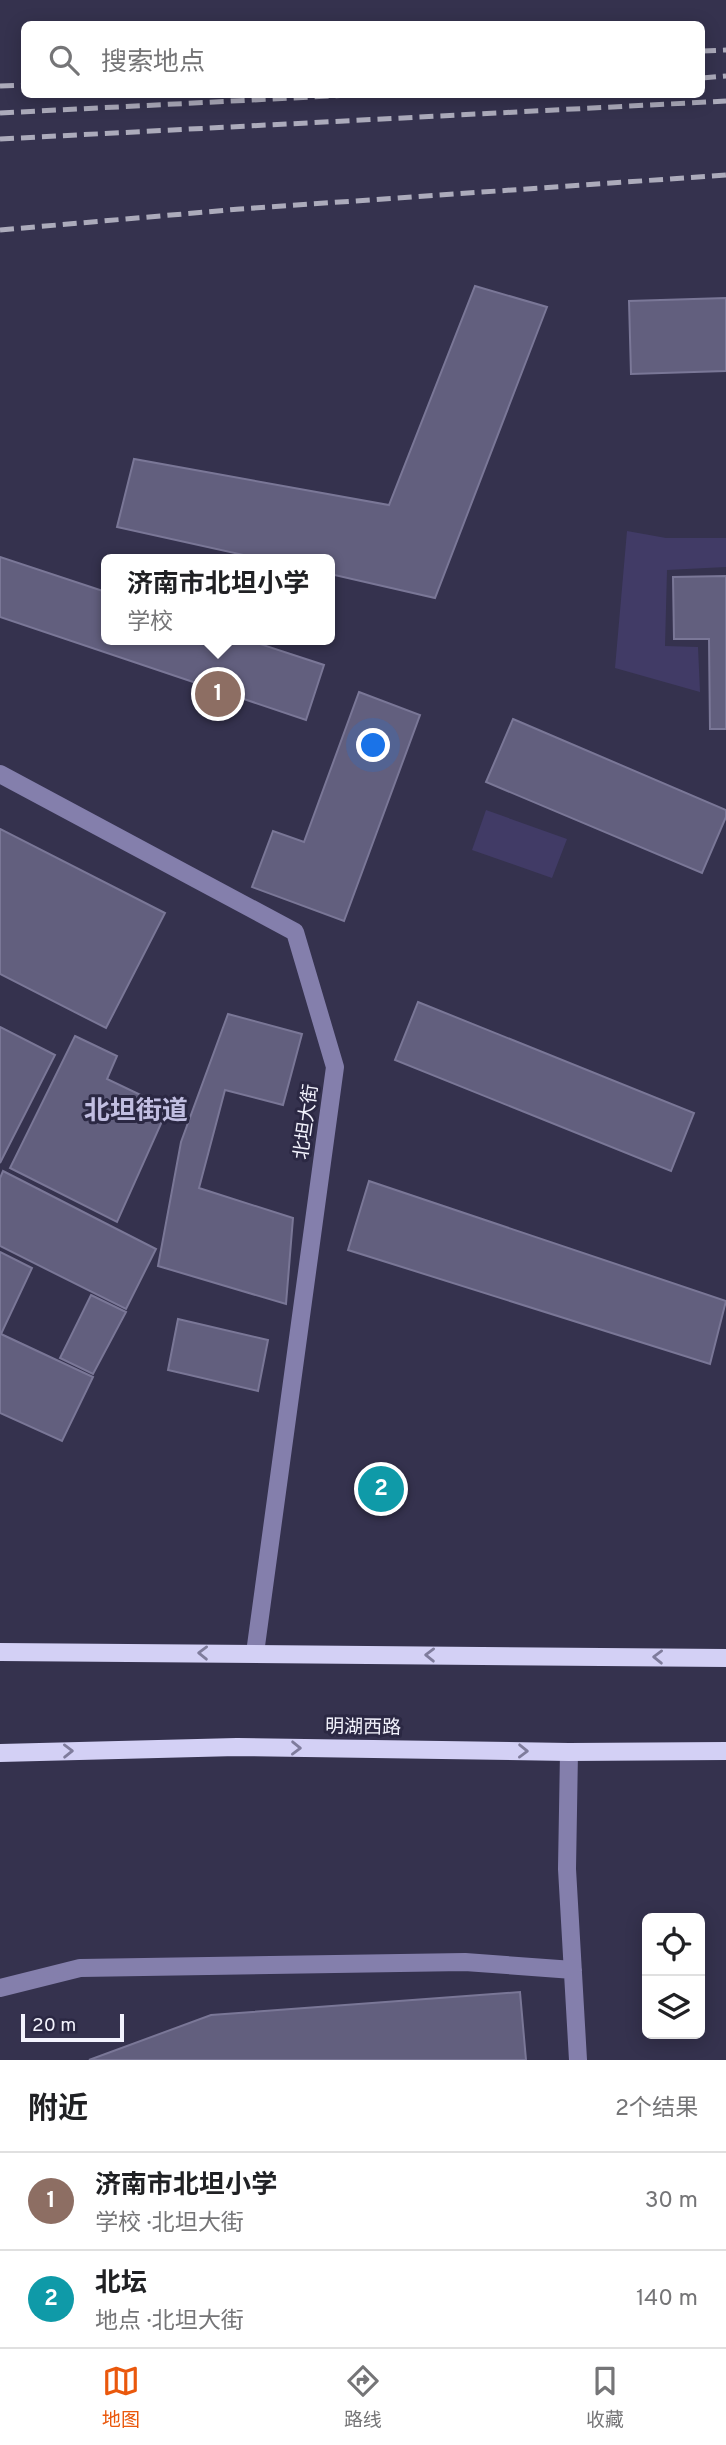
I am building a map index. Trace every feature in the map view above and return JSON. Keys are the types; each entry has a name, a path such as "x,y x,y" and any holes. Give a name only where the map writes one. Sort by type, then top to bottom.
{"main road":[{"path":"0,1652 726,1657"},
{"name":"明湖西路","path":"0,1753 237,1747 569,1752 726,1751"}],"street":[{"name":"北坦大街","path":"0,774 295,932 335,1068 255,1653"},
{"path":"569,1752 567,1869 578,2060"},
{"path":"0,1988 80,1968 465,1962 573,1970"}],"shaded area":[{"path":"627,531 666,538 726,538 726,567 667,570 665,646 698,647 700,692 615,668"},
{"path":"486,810 567,839 552,878 472,850"}],"building":[{"path":"475,286 547,307 435,598 335,575 335,554 239,554 117,527 134,459 389,505"},
{"path":"726,298 726,371 631,374 629,301"},
{"path":"0,557 101,590 101,645 263,645 324,665 306,720 0,617"},
{"path":"726,576 726,729 710,729 709,639 674,639 673,577"},
{"path":"359,692 420,715 344,921 252,887 273,831 304,842"},
{"path":"513,719 726,810 726,817 702,873 486,782"},
{"path":"0,829 165,913 106,1028 0,974"},
{"path":"418,1002 694,1113 671,1171 395,1060"},
{"path":"228,1014 302,1034 283,1105 225,1090 199,1188 293,1218 286,1304 158,1266 181,1142"},
{"path":"0,1027 55,1055 0,1163"},
{"path":"75,1036 117,1056 107,1079 168,1108 117,1222 10,1168"},
{"path":"3,1171 156,1249 126,1309 0,1246 0,1178"},
{"path":"369,1181 726,1301 710,1364 348,1250"},
{"path":"0,1252 32,1268 1,1334 93,1377 62,1441 0,1413"},
{"path":"91,1295 126,1312 93,1374 60,1358"},
{"path":"178,1319 268,1340 258,1391 168,1370"},
{"path":"520,1992 526,2060 89,2060 211,2015"}],"railway":[{"path":"705,51 726,50"},
{"path":"705,78 726,76"},
{"path":"0,86 21,85"},
{"path":"0,113 291,98"},
{"path":"0,139 726,101"},
{"path":"0,230 240,209 726,175"}],"place":[{"name":"济南市北坦小学","path":"218,694"},
{"name":"北坛","path":"381,1489"}],"district":[{"name":"北坦街道","path":"136,1112"}]}
